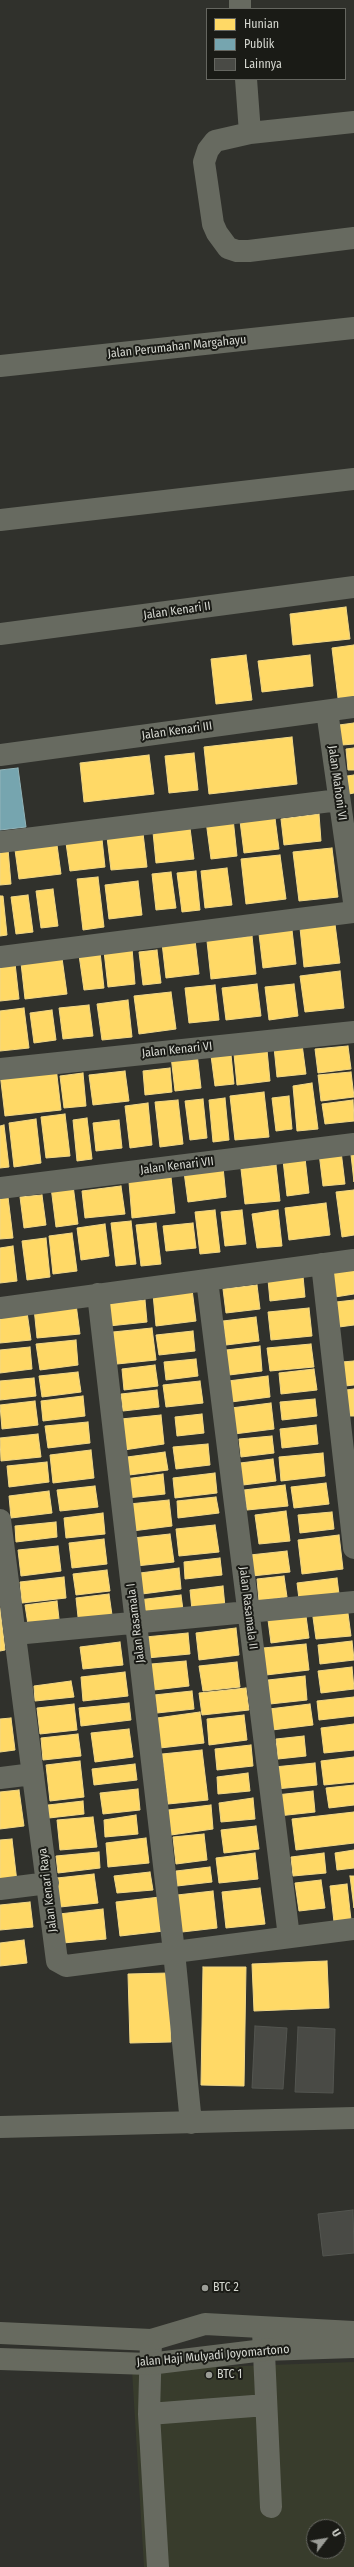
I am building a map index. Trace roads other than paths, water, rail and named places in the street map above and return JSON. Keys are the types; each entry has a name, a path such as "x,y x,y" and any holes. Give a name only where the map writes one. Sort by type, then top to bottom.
{"main road":[{"name":"Jalan Haji Mulyadi Joyomartono","path":"0,2333 151,2340 205,2324 263,2328 339,2329 354,2332"},
{"name":"Jalan Haji Mulyadi Joyomartono","path":"0,2359 149,2364 264,2350 354,2347"}],"street":[{"path":"246,80 250,133"},
{"path":"354,122 250,133 215,141 206,155 204,162 213,224 222,242 237,251 249,251 354,238"},
{"name":"Jalan Perumahan Margahayu","path":"0,366 354,328"},
{"path":"0,520 354,479"},
{"name":"Jalan Kenari II","path":"0,634 354,587"},
{"name":"Jalan Kenari III","path":"0,755 354,707"},
{"name":"Jalan Mahoni VI","path":"327,711 354,902"},
{"path":"0,842 339,800"},
{"path":"0,957 354,912"},
{"name":"Jalan Kenari VI","path":"0,1069 354,1032"},
{"name":"Jalan Kenari VII","path":"0,1188 354,1144"},
{"path":"0,1308 354,1260"},
{"path":"322,1264 354,1548"},
{"name":"Jalan Rasamala II","path":"207,1280 289,1937"},
{"name":"Jalan Rasamala I","path":"98,1294 174,1952 191,2123"},
{"name":"Jalan Kenari Raya","path":"0,1520 2,1546 15,1634 9,1659 33,1774 48,1883 56,1958 61,1965 66,1966 354,1929"},
{"path":"15,1634 136,1624 249,1610 354,1602"},
{"path":"0,1778 33,1774"},
{"path":"0,1889 48,1883"},
{"path":"0,2127 354,2118"},
{"path":"263,2328 271,2507"},
{"path":"151,2340 149,2364 149,2414 158,2567"},
{"path":"149,2414 266,2405"}],"place":[{"name":"BTC 2","path":"205,2288"},
{"name":"BTC 1","path":"209,2375"}]}
